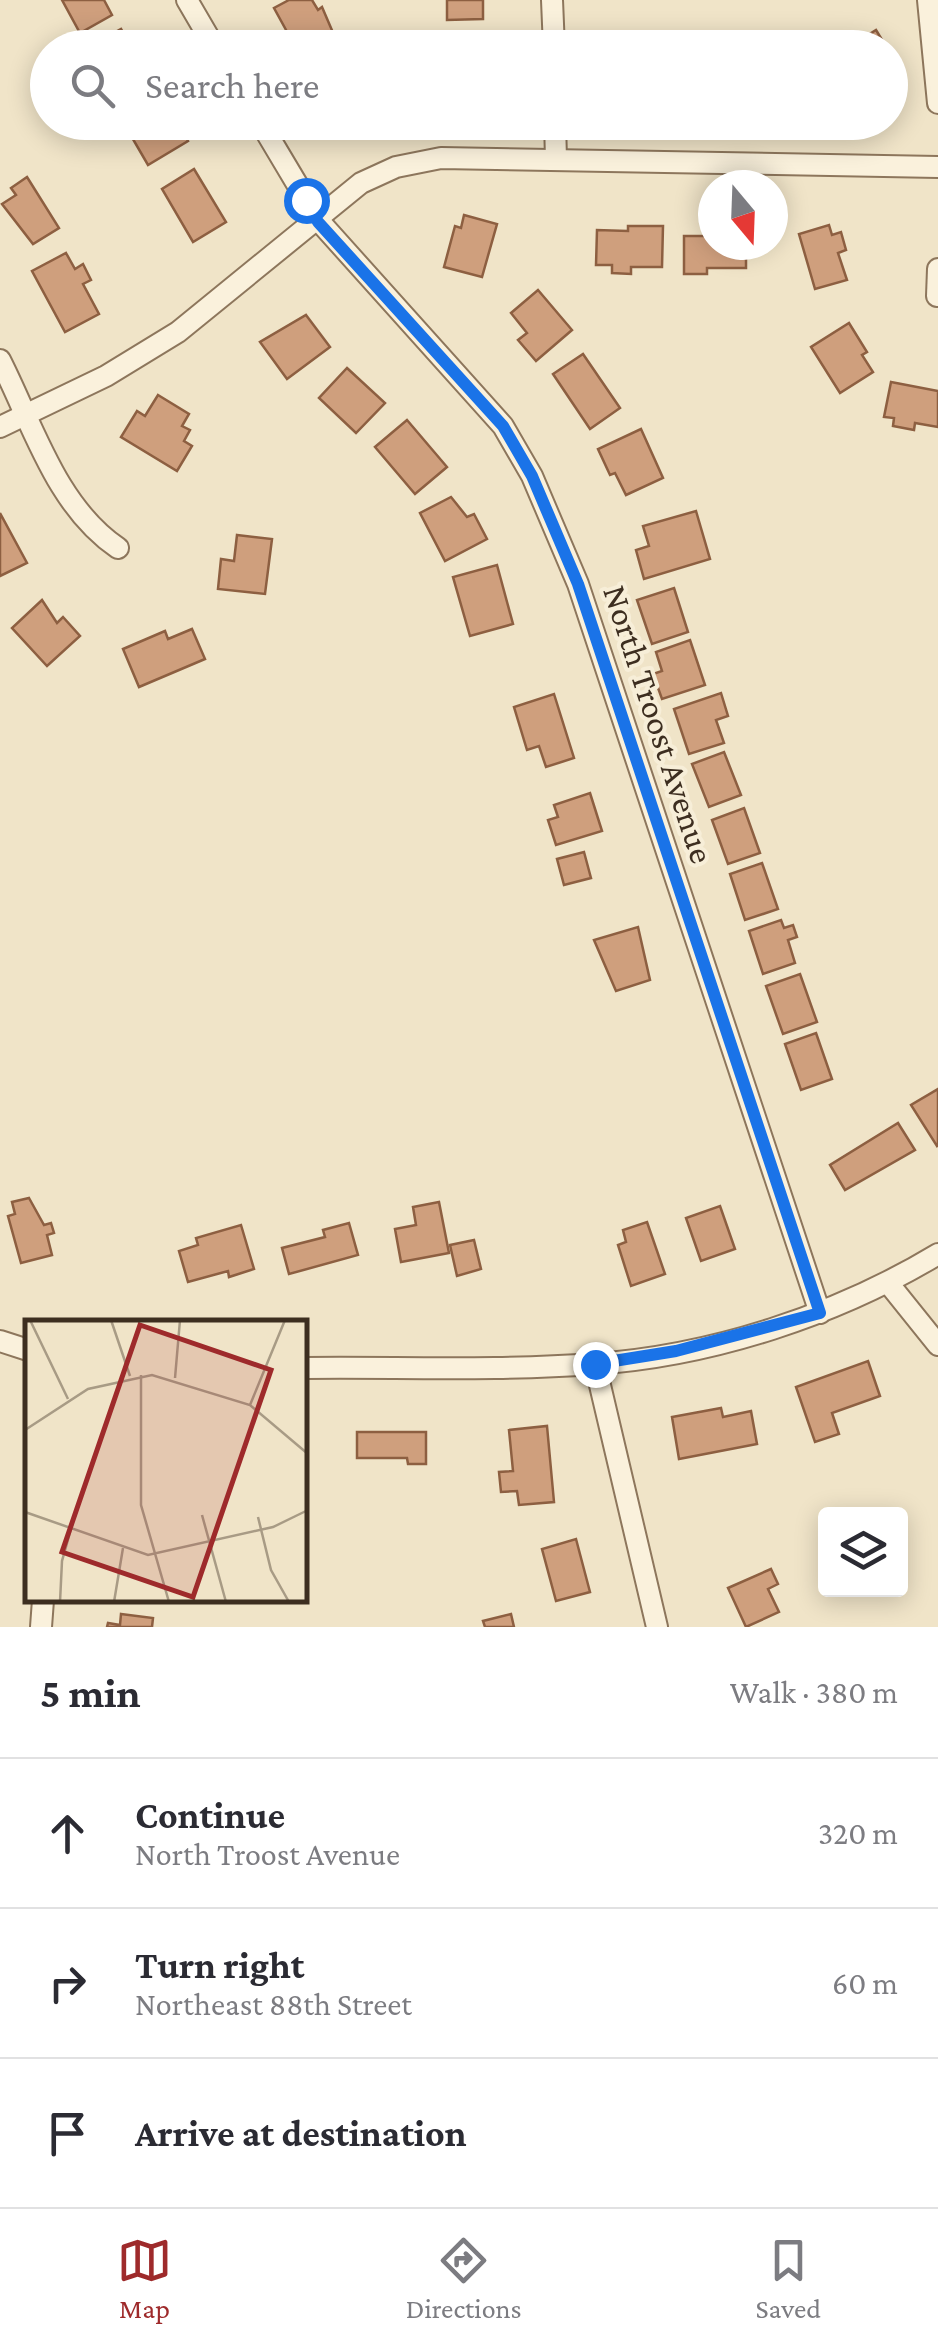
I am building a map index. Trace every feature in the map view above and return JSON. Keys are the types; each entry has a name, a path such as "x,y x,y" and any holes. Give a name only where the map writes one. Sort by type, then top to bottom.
{"street":[{"path":"187,0 204,30"},
{"path":"552,0 553,30"},
{"path":"928,0 938,103"},
{"name":"North Troost Avenue","path":"270,140 318,222 503,426 555,525 820,1313"},
{"path":"555,140 556,159"},
{"path":"0,427 106,376 178,332 318,222 361,183 396,167 441,158 938,168"},
{"path":"937,296 938,270"},
{"path":"0,360 69,502 92,530 118,548"},
{"path":"308,1368 595,1364 712,1343 820,1313 889,1284 938,1254"},
{"path":"889,1284 938,1345"},
{"path":"0,1341 25,1349"},
{"path":"595,1364 657,1627"},
{"path":"41,1627 42,1602"}],"building":[{"path":"62,0 104,0 112,15 78,30"},
{"path":"289,0 312,0 318,10 322,7 332,30 286,30 274,8"},
{"path":"447,0 483,0 483,19 447,20"},
{"path":"133,140 187,140 188,141 148,165"},
{"path":"194,169 226,222 193,242 162,189"},
{"path":"27,177 59,228 33,244 2,204 16,195 11,188"},
{"path":"464,215 497,224 482,277 444,267 455,226 461,228"},
{"path":"829,225 832,235 841,232 846,250 838,253 847,280 815,289 799,234"},
{"path":"628,226 663,226 662,267 631,267 631,274 612,273 612,265 596,265 597,230 628,231"},
{"path":"684,236 698,236 698,260 746,260 746,268 707,268 707,274 684,274"},
{"path":"66,253 75,269 83,264 91,280 83,284 99,314 65,332 32,271"},
{"path":"538,290 572,330 536,361 518,340 527,333 511,313"},
{"path":"306,315 330,347 287,379 260,342"},
{"path":"849,323 867,352 862,355 873,372 840,393 811,347"},
{"path":"583,354 620,408 590,429 553,374"},
{"path":"347,368 385,403 356,433 319,398"},
{"path":"891,382 938,391 938,427 915,423 914,430 893,426 894,418 884,417"},
{"path":"158,395 189,414 182,426 190,430 184,441 192,446 177,471 121,437 137,411 145,416"},
{"path":"407,420 447,467 415,494 375,447"},
{"path":"641,429 663,478 626,495 615,473 610,475 598,449"},
{"path":"451,497 467,517 474,514 487,539 445,561 420,513"},
{"path":"696,511 710,559 644,579 636,550 649,546 643,526"},
{"path":"0,513 27,563 0,576"},
{"path":"237,535 272,539 265,594 218,589 221,559 234,561"},
{"path":"497,565 513,624 470,636 453,577"},
{"path":"674,588 688,632 652,644 637,600"},
{"path":"42,600 57,623 63,617 80,636 47,666 12,628"},
{"path":"192,629 205,659 139,687 123,649 165,631 168,639"},
{"path":"690,640 705,685 662,699 653,674 662,671 656,652"},
{"path":"721,693 728,716 716,720 724,743 689,754 674,709"},
{"path":"554,694 574,758 546,767 539,746 527,750 514,707"},
{"path":"724,752 741,795 709,807 692,764"},
{"path":"590,793 602,831 556,845 548,820 558,817 554,805"},
{"path":"744,808 760,853 728,864 712,820"},
{"path":"584,852 591,878 564,885 557,859"},
{"path":"762,863 778,909 745,920 730,874"},
{"path":"781,920 784,928 793,925 797,937 788,940 795,963 763,974 749,931"},
{"path":"638,927 650,980 616,991 594,940"},
{"path":"800,974 817,1022 783,1034 766,986"},
{"path":"816,1033 832,1079 801,1090 785,1044"},
{"path":"938,1089 938,1145 937,1146 911,1105"},
{"path":"898,1123 915,1150 845,1190 830,1165"},
{"path":"29,1198 44,1225 51,1223 54,1233 47,1235 52,1255 21,1263 8,1216 15,1214 12,1202"},
{"path":"439,1202 449,1253 401,1262 395,1229 416,1225 413,1207"},
{"path":"720,1206 735,1249 701,1261 686,1218"},
{"path":"647,1222 665,1274 631,1286 618,1245 626,1242 623,1230"},
{"path":"349,1223 358,1255 289,1274 282,1248 325,1237 323,1230"},
{"path":"241,1225 254,1269 229,1277 228,1271 188,1282 179,1251 198,1245 196,1238"},
{"path":"474,1240 481,1269 457,1276 450,1245"},
{"path":"868,1361 880,1396 832,1413 839,1434 815,1442 796,1387"},
{"path":"721,1408 723,1417 751,1411 757,1444 679,1459 672,1417"},
{"path":"547,1426 554,1502 519,1505 517,1491 501,1492 499,1472 513,1471 509,1430"},
{"path":"357,1432 426,1432 426,1464 408,1464 407,1458 357,1458"},
{"path":"576,1539 590,1592 556,1601 542,1549"},
{"path":"771,1569 778,1584 768,1589 779,1612 746,1627 728,1588"},
{"path":"121,1614 153,1618 152,1627 107,1627 108,1623 120,1625"},
{"path":"511,1614 514,1627 485,1627 483,1621"}],"route":[{"path":"306,200 318,222 503,426 532,476 578,584 820,1313 676,1351 595,1364"}]}
